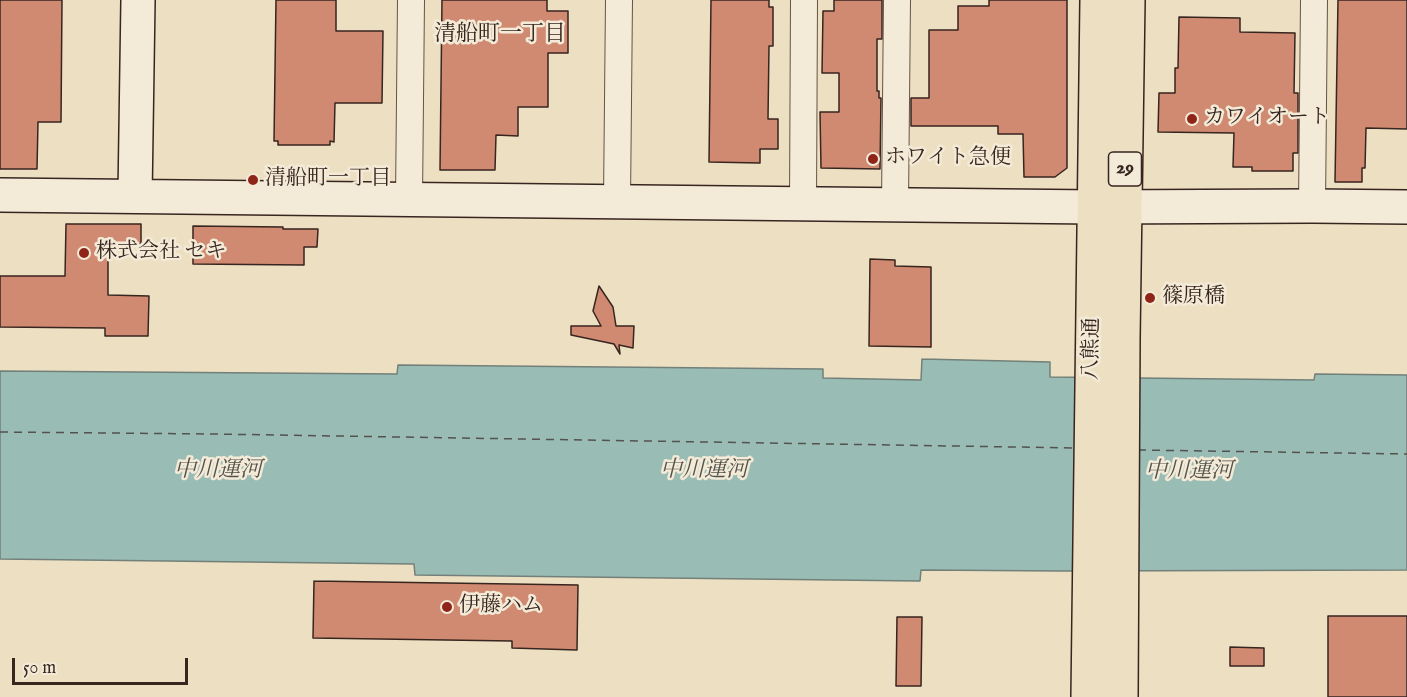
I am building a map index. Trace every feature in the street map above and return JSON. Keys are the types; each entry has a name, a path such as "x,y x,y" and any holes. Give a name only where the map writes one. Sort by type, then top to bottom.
{"main road":[{"name":"八熊通","path":"1098,0 1110,207"},
{"name":"八熊通","path":"1088,697 1089,594 1108,337 1110,207 1128,0"},
{"name":"八熊通","path":"1108,337 1121,594 1121,697"}],"street":[{"path":"135,196 138,0"},
{"path":"408,199 411,0"},
{"path":"617,201 619,0"},
{"path":"803,203 804,0"},
{"path":"895,204 897,0"},
{"path":"1312,206 1314,0"},
{"path":"0,195 1110,207 1407,207"}],"water":[{"name":"中川運河","path":"922,359 1050,362 1050,377 1314,380 1315,374 1407,375 1407,570 921,570 920,581 415,575 414,564 0,559 0,371 397,374 398,365 823,369 823,378 921,380"}],"building":[{"path":"0,0 62,0 61,122 38,122 37,169 0,169"},
{"path":"276,0 336,0 336,31 383,31 382,103 335,103 334,142 330,141 330,145 278,145 278,141 274,141"},
{"path":"442,0 547,0 547,11 568,11 568,53 548,53 548,107 518,107 518,136 496,135 495,170 440,170"},
{"path":"711,0 769,0 769,7 773,7 773,46 769,46 768,119 778,119 778,149 760,149 760,163 709,162"},
{"path":"834,0 882,0 882,39 877,39 877,91 881,98 880,169 821,168 820,112 839,112 839,73 822,73 823,11 834,11"},
{"path":"989,0 1067,0 1067,168 1055,177 1024,177 1023,134 998,134 998,126 911,126 911,98 929,98 929,30 958,30 958,6 989,6"},
{"path":"1338,0 1407,0 1407,129 1366,128 1365,168 1362,168 1362,182 1335,182"},
{"path":"1179,17 1240,18 1240,32 1295,33 1294,93 1298,93 1298,153 1293,153 1293,171 1252,171 1252,167 1233,167 1234,133 1158,132 1159,93 1175,93"},
{"path":"66,224 141,224 141,244 108,243 108,295 149,296 148,336 105,336 105,328 0,327 0,276 65,276"},
{"path":"193,226 318,229 317,247 304,247 304,265 193,264"},
{"path":"870,259 895,260 895,266 931,267 931,347 869,346"},
{"path":"599,286 613,307 616,326 634,326 633,348 619,345 620,354 614,344 571,335 571,326 601,326 593,311"},
{"path":"314,581 578,585 577,650 512,648 512,641 313,638"},
{"path":"1328,616 1407,616 1407,697 1328,697"},
{"path":"897,617 922,617 921,686 896,686"},
{"path":"1230,647 1264,648 1264,666 1230,666"}],"ferry route":[{"path":"0,432 1076,448"},
{"path":"1138,450 1407,454"}],"place":[{"name":"カワイオート","path":"1192,119"},
{"name":"ホワイト急便","path":"873,159"},
{"name":"清船町一丁目","path":"253,180"},
{"name":"株式会社 セキ","path":"84,253"},
{"name":"篠原橋","path":"1150,298"},
{"name":"伊藤ハム","path":"447,607"}],"district":[{"name":"清船町一丁目","path":"500,35"}]}
